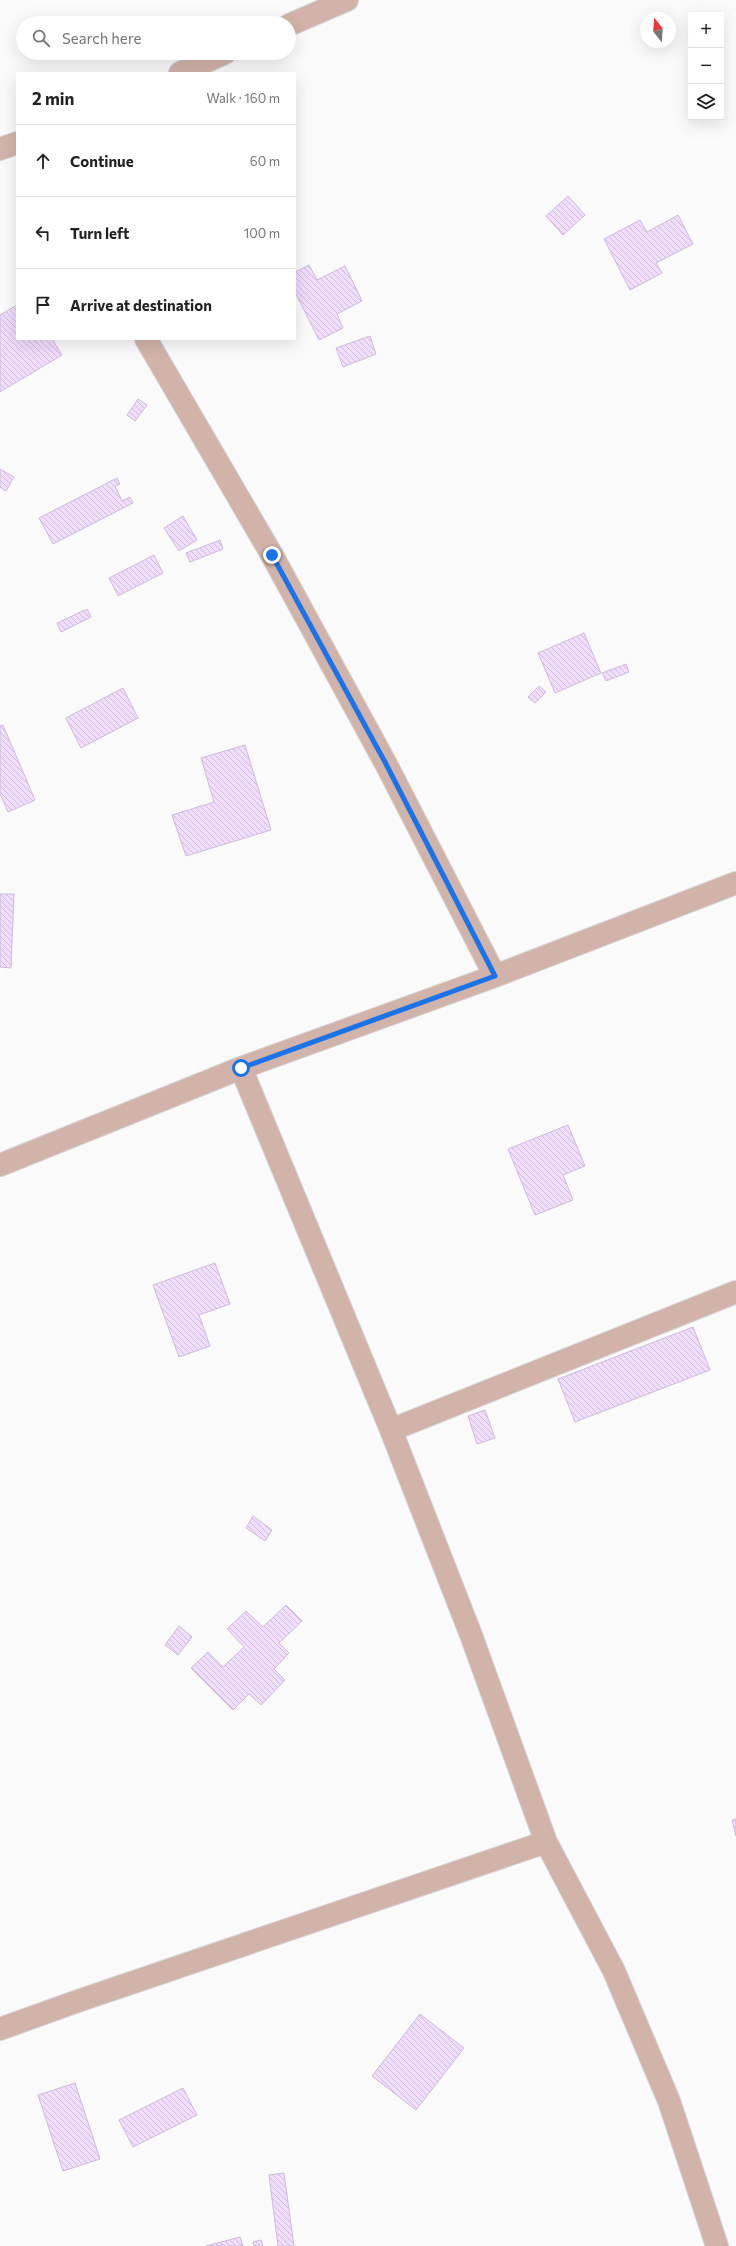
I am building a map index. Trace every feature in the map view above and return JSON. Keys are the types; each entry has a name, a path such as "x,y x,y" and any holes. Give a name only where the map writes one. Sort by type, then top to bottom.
{"street":[{"path":"296,22 347,0"},
{"path":"182,72 210,60"},
{"path":"0,149 16,143"},
{"path":"147,340 276,562 386,764 495,976"},
{"path":"0,1165 241,1068 495,976 736,883"},
{"path":"241,1068 391,1430 471,1635 546,1842 618,1978 669,2101 717,2246"},
{"path":"391,1430 736,1292"},
{"path":"0,2029 75,2002 546,1842"}],"building":[{"path":"568,196 585,215 563,235 546,216"},
{"path":"678,215 693,244 656,263 662,273 630,290 604,239 640,220 647,232"},
{"path":"309,265 317,280 345,266 362,301 337,314 343,328 319,340 296,294 296,272"},
{"path":"16,306 16,340 53,340 62,355 0,392 0,315"},
{"path":"370,336 376,354 343,367 336,348"},
{"path":"138,399 147,405 135,421 127,415"},
{"path":"0,469 14,477 6,491 0,487"},
{"path":"117,478 120,484 115,486 122,501 130,497 133,503 53,544 39,518"},
{"path":"183,516 197,540 179,551 164,528"},
{"path":"220,540 223,549 190,562 186,553"},
{"path":"154,555 163,573 118,596 109,578"},
{"path":"87,609 91,617 61,632 57,623"},
{"path":"584,633 601,673 555,693 538,653"},
{"path":"626,664 629,672 606,681 602,673"},
{"path":"539,686 546,692 535,703 528,697"},
{"path":"123,688 138,718 81,748 66,718"},
{"path":"3,725 35,800 8,812 0,794 0,726"},
{"path":"245,745 271,830 186,856 172,815 214,802 201,758"},
{"path":"0,894 14,894 11,968 0,967"},
{"path":"568,1125 585,1166 563,1175 573,1200 535,1215 508,1149"},
{"path":"215,1263 230,1304 199,1315 210,1346 179,1357 153,1285"},
{"path":"693,1327 710,1370 575,1422 558,1379"},
{"path":"485,1410 495,1438 477,1444 468,1416"},
{"path":"253,1516 272,1530 265,1541 246,1528"},
{"path":"286,1605 302,1621 279,1643 289,1653 274,1669 285,1680 261,1705 249,1694 233,1710 191,1668 208,1652 223,1667 244,1647 227,1629 246,1611 263,1627"},
{"path":"179,1626 192,1637 178,1655 165,1645"},
{"path":"736,1819 736,1836 732,1820"},
{"path":"420,2014 464,2048 416,2110 372,2076"},
{"path":"75,2083 100,2159 63,2171 38,2095"},
{"path":"183,2088 197,2115 133,2147 119,2120"},
{"path":"284,2173 294,2246 278,2246 269,2175"},
{"path":"240,2237 243,2246 206,2246"},
{"path":"261,2240 263,2246 254,2246 253,2242"}],"route":[{"path":"241,1068 495,976 386,764 272,555"}]}
